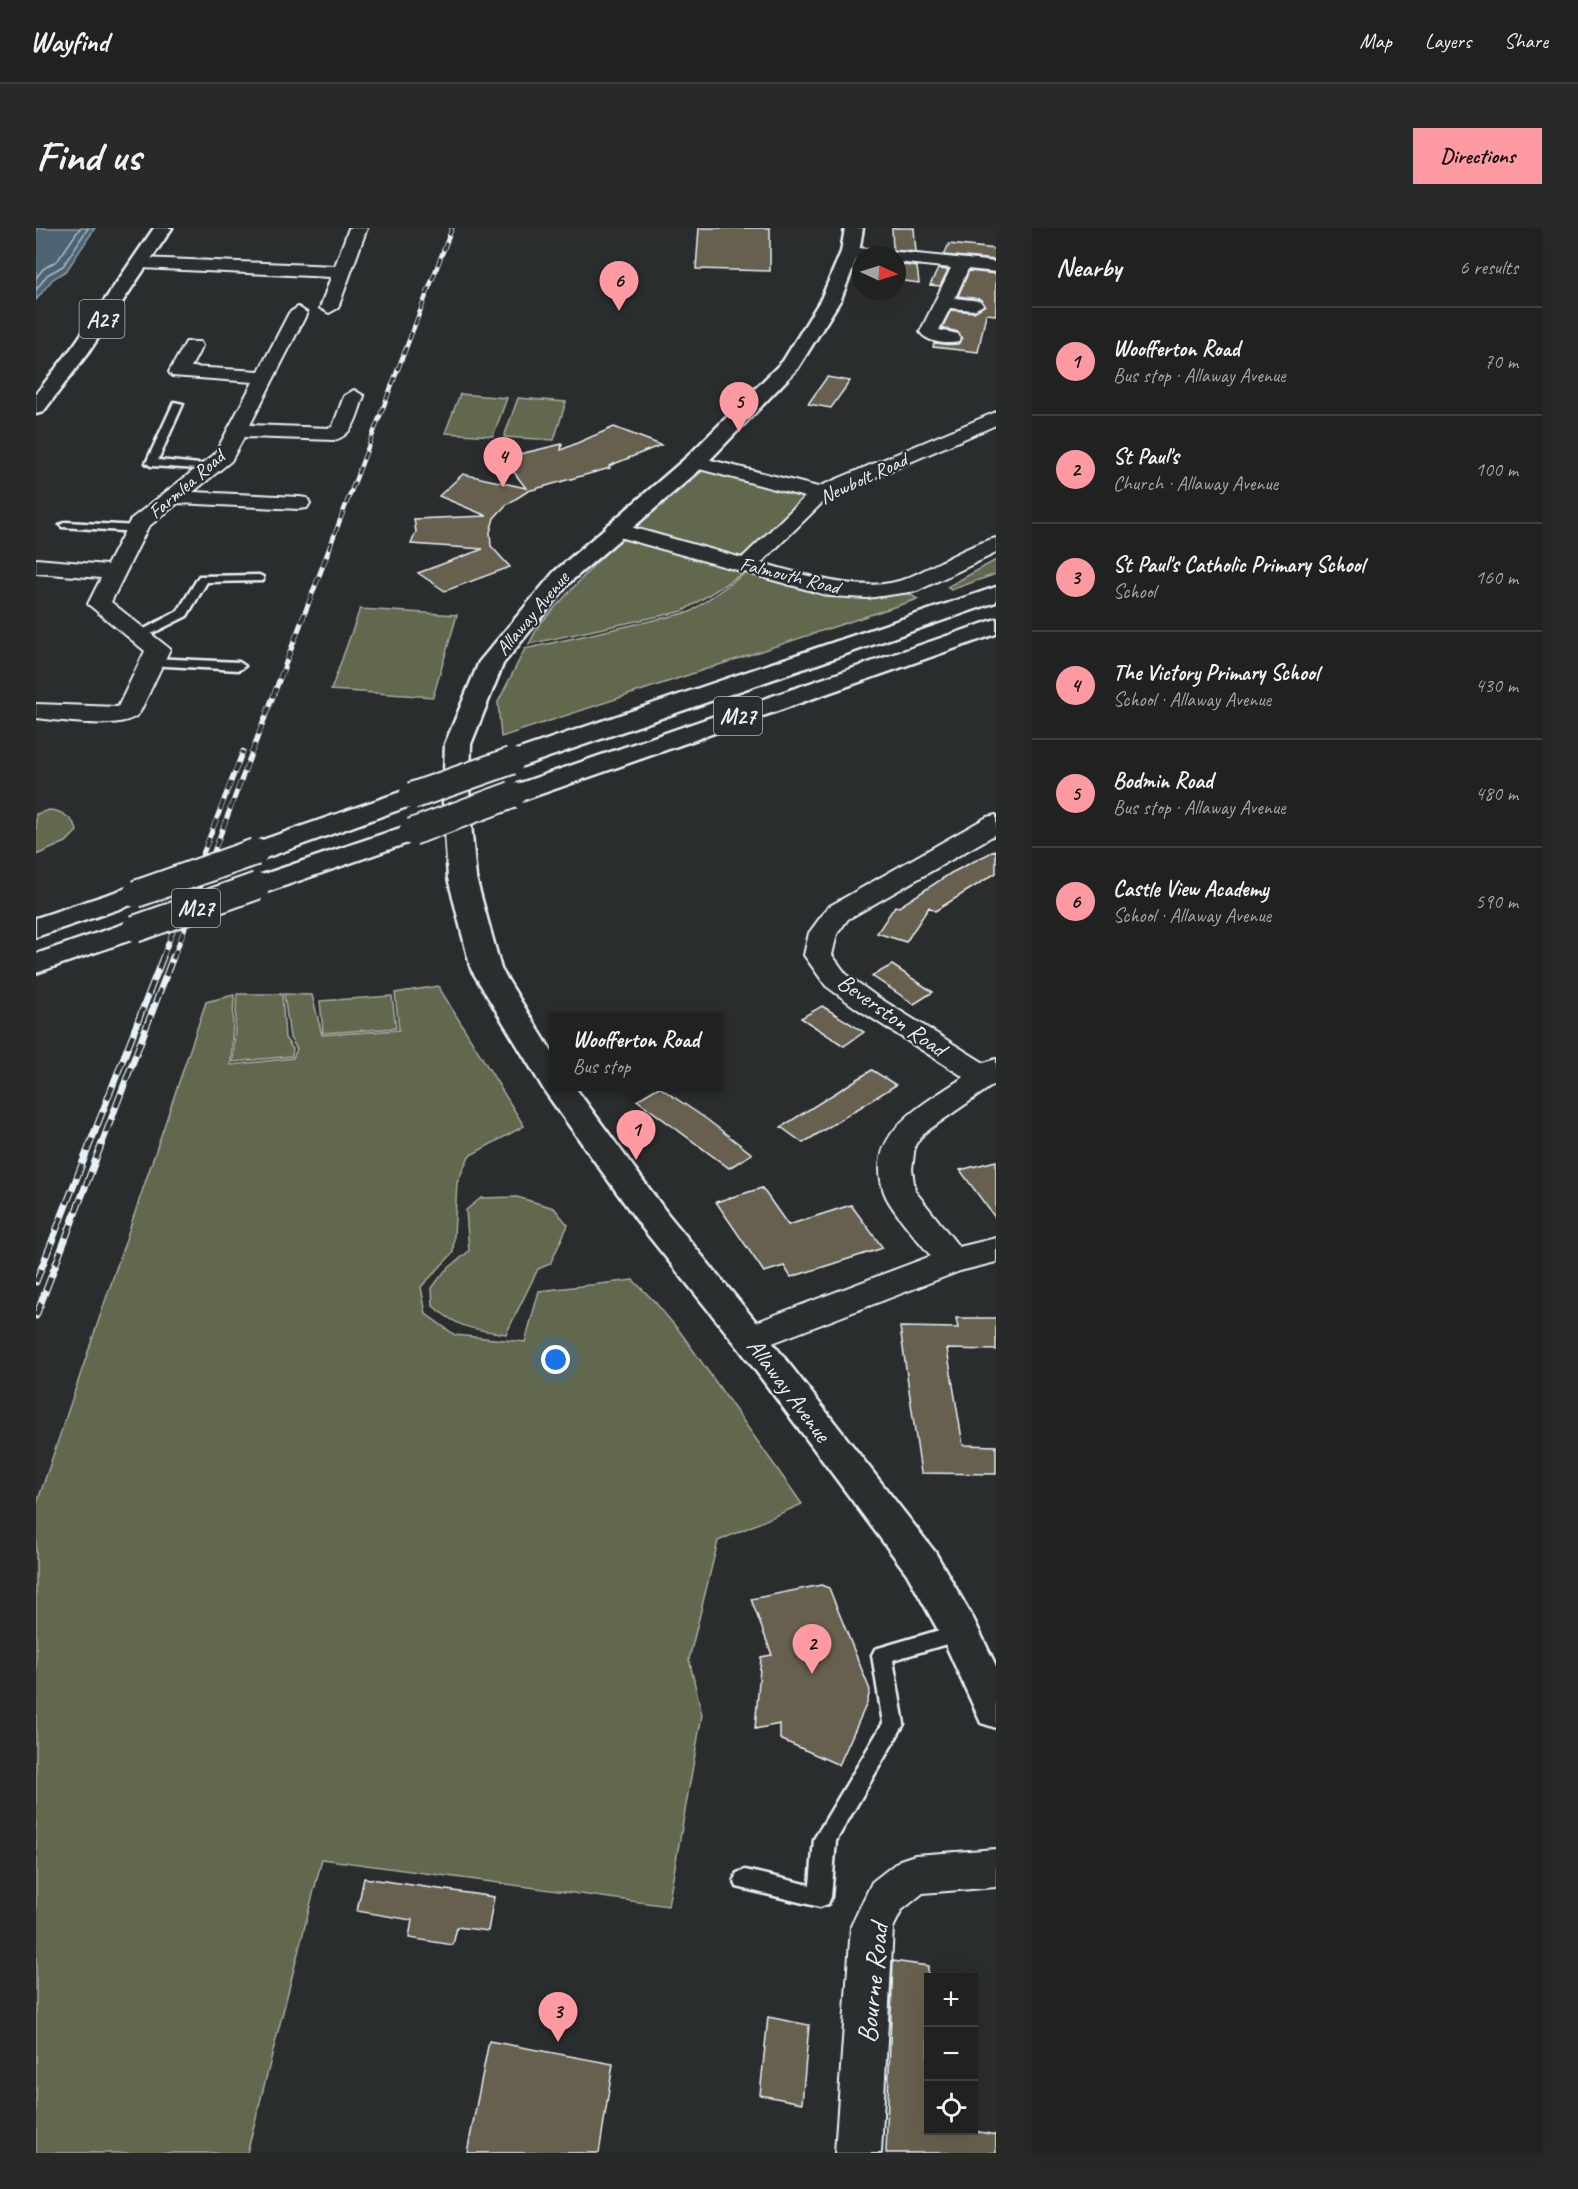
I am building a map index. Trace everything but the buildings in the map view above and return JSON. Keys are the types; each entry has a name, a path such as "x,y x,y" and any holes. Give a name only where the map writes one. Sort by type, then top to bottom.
{"main road":[{"name":"A27","path":"36,408 81,349 163,228"},
{"name":"Allaway Avenue","path":"549,1073 486,969 462,878 456,802 458,744 491,662 561,577 695,462 791,364 831,299 850,252 854,228"},
{"name":"M27","path":"36,928 996,594"},
{"name":"M27","path":"36,964 996,626"},
{"name":"Allaway Avenue","path":"561,1091 655,1221 750,1338 921,1563 960,1632 996,1710"}],"street":[{"path":"329,308 358,228"},
{"path":"906,258 996,267"},
{"path":"141,263 342,272"},
{"path":"951,338 929,332 962,263"},
{"path":"943,302 974,305"},
{"name":"Farmlea Road","path":"152,662 158,649 99,604 113,572 137,529 224,457 298,313"},
{"path":"193,346 179,372 266,377"},
{"path":"237,431 334,434 342,429 354,396"},
{"name":"Newbolt Road","path":"748,565 820,494 996,418"},
{"path":"695,462 820,494"},
{"path":"175,497 299,503"},
{"name":"Falmouth Road","path":"616,529 830,589 867,591 909,586 996,545"},
{"path":"36,566 113,572"},
{"path":"36,711 118,716 128,712 152,662"},
{"name":"Beverston Road","path":"990,1073 866,1002 836,980 818,955 822,933 838,913 996,823"},
{"path":"952,1261 900,1193 896,1169 898,1152 900,1144 913,1126 990,1073"},
{"path":"750,1338 952,1261 996,1250"},
{"name":"Bourne Road","path":"858,2153 872,1926 887,1896 915,1874 996,1868"}],"lane":[{"path":"177,404 151,463 210,468"},
{"path":"66,525 137,529"},
{"path":"139,635 183,613 203,578 259,579"},
{"path":"152,662 239,666"},
{"path":"745,1880 820,1897 825,1839 894,1724 882,1655 960,1632"}],"green space":[{"path":"460,394 507,398 493,436 445,433"},
{"path":"518,398 566,402 554,440 504,437"},
{"path":"705,469 803,495 806,500 741,559 632,530"},
{"path":"617,540 634,540 745,572 683,611 529,644 539,625"},
{"path":"996,560 996,574 951,590 947,587"},
{"path":"747,572 902,590 918,599 501,737 498,702 525,649 690,612"},
{"path":"360,609 457,615 433,697 331,690"},
{"path":"49,810 66,816 77,831 66,842 36,855 36,814"},
{"path":"438,986 524,1126 469,1156 457,1183 453,1253 421,1287 426,1314 455,1335 525,1342 539,1291 633,1280 681,1333 802,1504 718,1541 689,1659 702,1715 668,1906 322,1859 247,2153 36,2153 36,1506 206,1002 234,995 231,1065 293,1058 297,1049 290,1038 284,994 312,995 322,1035 399,1030 395,993"},
{"path":"237,994 282,994 285,1038 293,1049 292,1056 233,1062"},
{"path":"392,996 396,1028 323,1033 320,1001"},
{"path":"517,1197 554,1208 568,1225 550,1264 538,1269 506,1334 459,1324 433,1306 432,1288 444,1272 469,1251 466,1210 481,1198"}],"water":[{"path":"36,228 95,228 67,270 52,280 36,300"}],"railway":[{"path":"329,549 452,228"},
{"path":"173,959 330,547"},
{"path":"162,959 243,751"},
{"path":"36,1282 163,957"},
{"path":"36,1316 173,957"}],"place":[{"name":"Castle View Academy","path":"619,311"},
{"name":"Bodmin Road","path":"739,432"},
{"name":"The Victory Primary School","path":"503,487"},
{"name":"Woofferton Road","path":"636,1160"},
{"name":"St Paul's","path":"812,1674"},
{"name":"St Paul's Catholic Primary School","path":"558,2042"}]}
